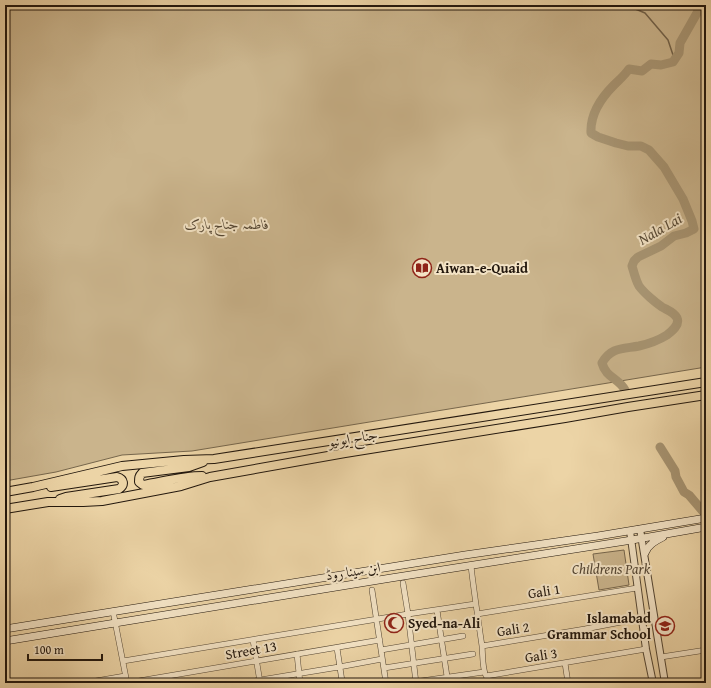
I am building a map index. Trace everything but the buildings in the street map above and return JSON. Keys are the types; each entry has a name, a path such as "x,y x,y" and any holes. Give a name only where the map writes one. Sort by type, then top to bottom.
{"main road":[{"name":"جناح ایونیو","path":"5,492 122,466 184,460 214,459 706,382"},
{"name":"جناح ایونیو","path":"5,509 48,502 102,501 181,486 210,477 410,442 706,395"},
{"path":"210,477 196,476 144,485 139,482 139,478 142,474 189,466 214,459"},
{"path":"33,487 43,488 117,477 123,480 124,484 119,489 66,497 48,502"},
{"name":"ابن سینا روڈ","path":"5,629 706,518"},
{"name":"ابن سینا روڈ","path":"5,641 706,528"},
{"path":"645,553 656,540 670,533"}],"street":[{"path":"640,529 665,683"},
{"path":"630,531 646,649 653,683"},
{"path":"471,566 485,674"},
{"path":"403,583 416,682"},
{"name":"Gali 1","path":"478,614 637,588"},
{"path":"372,590 386,683"},
{"path":"123,661 475,604"},
{"path":"437,610 448,680"},
{"path":"113,611 127,683"},
{"name":"Gali 2","path":"482,646 642,618"},
{"path":"381,650 463,636"},
{"path":"253,640 260,682"},
{"name":"Street 13","path":"127,683 380,640"},
{"path":"337,648 342,681"},
{"name":"Gali 3","path":"407,683 448,680 565,663 646,649"},
{"path":"660,657 706,650"},
{"path":"297,654 300,683"},
{"path":"384,668 473,654"},
{"path":"242,683 260,682 382,659"},
{"path":"565,663 568,683"},
{"path":"84,683 126,676"}],"green space":[{"name":"فاطمہ جناح پارک","path":"5,5 706,5 706,367 192,451 122,455 56,472 5,481"},
{"name":"Childrens Park","path":"624,550 629,585 599,590 593,554"}],"waterway":[{"path":"632,5 633,8 645,13 668,40 674,58"},
{"name":"Nala Lai","path":"625,390 606,372 602,363 613,351 653,342 664,337 675,328 678,321 674,314 662,307 647,295 639,286 632,266 634,261 638,257 661,246 674,236 694,229 683,199 664,167 649,150 641,146 628,146 598,137 591,133 592,119 597,107 605,95 629,69 642,71 651,64 661,65 673,62 679,53 680,43 700,5"},
{"name":"Nala Lai","path":"660,447 675,471 676,477 684,492 689,495 706,515"}],"place":[{"name":"Aiwan-e-Quaid","path":"422,268"},
{"name":"Syed-na-Ali","path":"394,623"},
{"name":"Islamabad Grammar School","path":"665,626"}]}
